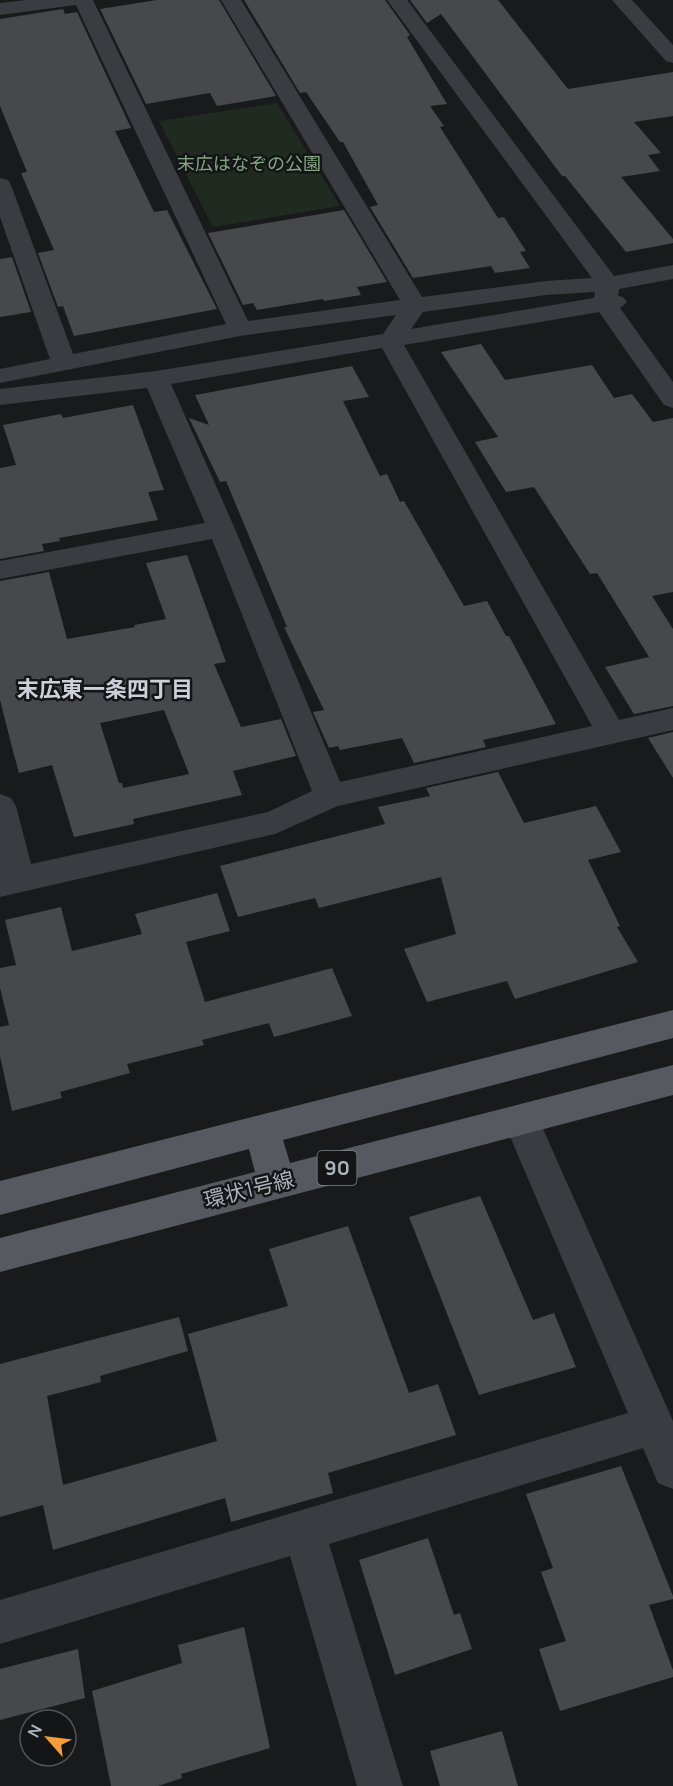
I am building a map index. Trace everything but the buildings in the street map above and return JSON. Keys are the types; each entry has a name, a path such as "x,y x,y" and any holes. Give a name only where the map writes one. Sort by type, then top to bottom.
{"main road":[{"path":"0,1198 673,1024"},
{"name":"環状1号線","path":"0,1255 673,1080"},
{"path":"262,1130 277,1183"}],"street":[{"path":"0,9 73,0"},
{"path":"82,0 240,329"},
{"path":"231,0 416,306"},
{"path":"397,0 606,294 673,400"},
{"path":"622,0 673,57"},
{"path":"0,185 64,364"},
{"path":"0,397 156,379 390,341 606,294 673,272"},
{"path":"0,376 240,329 546,288 606,294 673,292"},
{"path":"390,341 416,306"},
{"path":"390,341 611,734"},
{"path":"156,379 221,529 330,796"},
{"path":"0,570 221,529"},
{"path":"0,806 10,882 275,822 330,796 673,719"},
{"path":"521,1120 673,1469"},
{"path":"0,1622 654,1425"},
{"path":"304,1531 380,1786"}],"green space":[{"name":"末広はなぞの公園","path":"277,103 340,206 213,227 159,121"}],"district":[{"name":"末広東一条四丁目","path":"105,689"}]}
